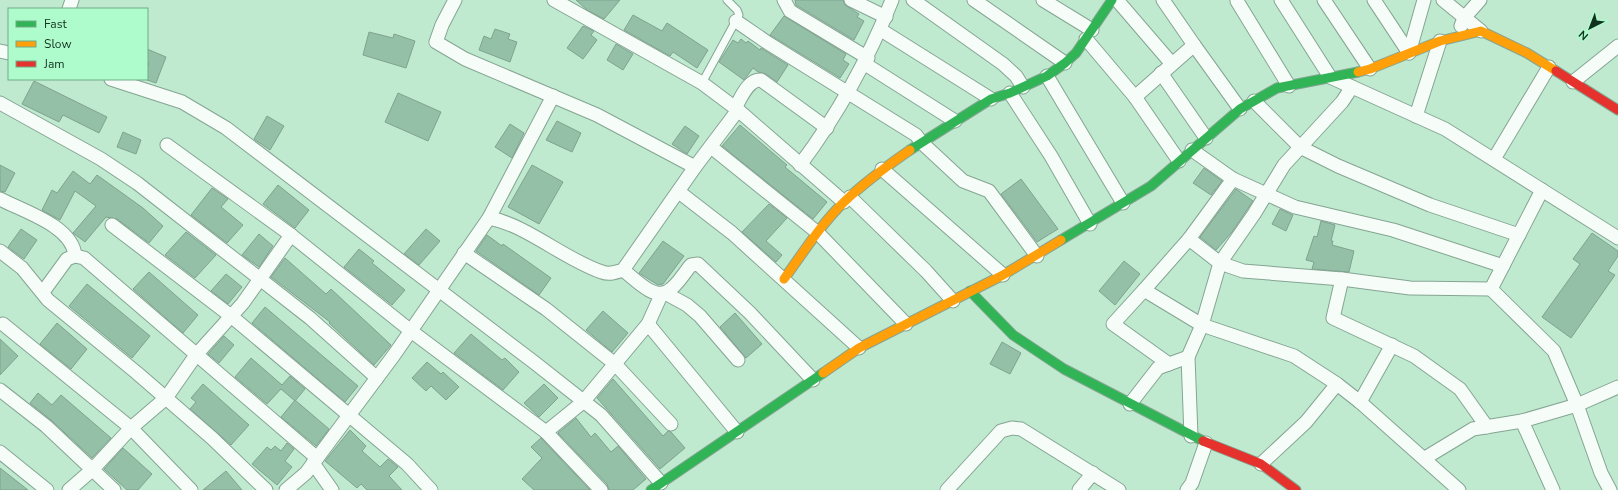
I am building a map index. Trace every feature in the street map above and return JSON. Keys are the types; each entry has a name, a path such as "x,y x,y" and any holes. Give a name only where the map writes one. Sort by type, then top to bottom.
{"street":[{"path":"455,0 442,25 436,42 465,59 596,115 695,168"},
{"path":"554,0 702,83 737,109 800,165 847,199 926,271 953,301"},
{"path":"784,0 790,11 955,121"},
{"path":"851,0 886,17"},
{"path":"800,165 827,128 849,94 881,30 892,0"},
{"path":"913,0 1003,64 1016,76 1022,87"},
{"path":"974,0 1065,63"},
{"path":"1043,0 1089,34 1179,161"},
{"path":"784,279 818,233 847,199 882,170 921,142 991,99 1010,93 1047,76 1065,63 1076,53 1112,0"},
{"path":"1117,0 1172,64"},
{"path":"1164,0 1240,109"},
{"path":"1281,0 1330,77 1445,129 1618,238"},
{"path":"1324,0 1370,70"},
{"path":"1374,0 1409,53"},
{"path":"1442,0 1481,31 1527,53 1618,110"},
{"path":"1455,37 1464,18 1480,0"},
{"path":"1237,1 1289,86"},
{"path":"1409,53 1421,2"},
{"path":"736,21 768,43 916,135 921,142 963,181 989,191 1037,256"},
{"path":"881,30 991,99"},
{"path":"115,80 182,102 226,128 600,415 656,487 859,348 1003,275 1037,256 1151,186 1240,109 1277,88 1370,70 1440,41 1481,31"},
{"path":"1416,116 1440,41"},
{"path":"1135,97 1194,45"},
{"path":"1573,82 1618,46"},
{"path":"1494,159 1549,67"},
{"path":"1161,73 1206,138"},
{"path":"1047,76 1123,203"},
{"path":"489,218 499,220 514,227 604,273 623,270 737,109 750,84 761,80 827,128"},
{"path":"1191,436 1188,357 1202,325 1220,263 1284,165 1342,102 1352,87"},
{"path":"1010,93 1050,156 1090,224"},
{"path":"286,490 306,473 377,378 489,218 553,96"},
{"path":"1254,101 1300,147 1338,166 1430,205 1519,234"},
{"path":"0,103 101,159 137,183 310,318 377,378"},
{"path":"167,145 291,235 411,331 546,432 601,490"},
{"path":"711,147 818,233 906,324"},
{"path":"1192,150 1233,179 1265,195 1295,207 1393,230 1503,266"},
{"path":"882,170 1003,275"},
{"path":"1169,364 1113,324 1188,239 1233,179"},
{"path":"1491,289 1542,190"},
{"path":"679,192 732,233 859,348"},
{"path":"0,199 55,227 70,239 75,256"},
{"path":"112,226 231,316 348,416 407,464 431,490"},
{"path":"69,490 92,470 131,428 166,398 196,355 243,303 291,235"},
{"path":"1188,239 1220,263 1243,271 1342,279 1410,288 1491,289 1554,351 1577,405 1601,473 1610,490"},
{"path":"0,250 22,268 48,300 212,438 266,490"},
{"path":"464,253 546,309 615,364 671,424"},
{"path":"43,292 67,259 75,256 84,258 315,460 332,490"},
{"path":"546,432 583,402 648,324 664,293 669,291 691,265 698,264 750,313 813,380"},
{"path":"623,270 649,290 664,293 687,305 700,316 738,360"},
{"path":"1342,279 1334,318 1414,356 1460,389 1488,427"},
{"path":"1144,290 1202,325 1294,356 1337,384 1360,402 1425,458 1459,490"},
{"path":"970,292 1013,335 1064,369 1191,436 1261,464 1296,490"},
{"path":"1,321 131,428 191,490"},
{"path":"648,324 737,432"},
{"path":"1360,402 1392,346"},
{"path":"1130,404 1158,368 1188,357"},
{"path":"1261,464 1306,422 1337,384"},
{"path":"1425,458 1473,429 1522,421 1577,405 1618,387"},
{"path":"0,390 46,426 114,490"},
{"path":"1522,421 1553,490"},
{"path":"947,490 1001,431 1012,428 1021,429 1120,490"},
{"path":"1187,490 1192,483 1206,442"},
{"path":"0,452 48,490"},
{"path":"1079,490 1093,473"}],"lane":[{"path":"702,83 739,15 727,0"}],"building":[{"path":"576,0 620,0 604,19 587,10"},
{"path":"795,0 843,0 845,5 859,14 857,17 864,21 854,40 796,5"},
{"path":"633,15 662,31 667,23 708,50 697,68 673,52 670,56 624,30"},
{"path":"784,16 846,54 843,60 849,64 840,78 770,35"},
{"path":"583,26 594,31 591,35 597,40 583,59 567,48"},
{"path":"495,29 510,34 508,39 517,42 510,62 479,50 484,36 491,39"},
{"path":"369,32 393,38 394,34 415,41 406,68 363,55"},
{"path":"741,39 746,43 748,41 760,50 761,48 788,65 777,82 766,74 758,72 753,68 744,80 719,62 733,40 738,43"},
{"path":"616,44 633,54 623,70 607,60"},
{"path":"148,49 166,57 156,83 147,80 149,63"},
{"path":"34,81 107,117 99,133 63,115 59,122 22,104"},
{"path":"398,93 441,112 428,141 385,122"},
{"path":"267,116 284,126 270,150 254,139"},
{"path":"557,121 581,133 572,152 546,140"},
{"path":"510,124 524,133 512,158 495,147"},
{"path":"740,125 787,165 785,167 827,202 813,219 722,146"},
{"path":"685,126 699,136 687,154 672,144"},
{"path":"123,132 141,140 136,154 117,147"},
{"path":"0,165 15,173 5,192 0,191"},
{"path":"532,165 563,182 539,224 508,207"},
{"path":"1204,168 1222,181 1211,195 1193,183"},
{"path":"73,171 90,184 97,175 143,208 163,226 149,243 117,219 106,217 85,242 73,233 96,206 75,191 60,220 42,210 52,190 57,193"},
{"path":"1021,179 1058,229 1037,242 1001,194"},
{"path":"278,185 309,210 295,228 263,204"},
{"path":"212,188 228,199 221,207 243,225 227,243 191,215"},
{"path":"1236,189 1253,201 1232,232 1216,250 1200,237"},
{"path":"769,204 787,218 766,241 782,255 776,262 742,232"},
{"path":"1280,209 1293,215 1286,231 1272,224"},
{"path":"1321,221 1335,225 1331,241 1333,241 1332,245 1354,251 1349,272 1312,269 1314,262 1306,260 1314,236 1317,237"},
{"path":"21,229 37,240 24,259 8,247"},
{"path":"426,229 440,241 419,265 404,254"},
{"path":"186,232 216,255 195,278 165,255"},
{"path":"1592,233 1618,251 1618,256 1608,271 1615,275 1571,338 1542,317 1580,264 1573,259"},
{"path":"259,234 273,246 259,267 242,255"},
{"path":"487,235 502,246 503,244 551,278 539,295 476,251"},
{"path":"663,241 684,256 663,284 658,285 639,273"},
{"path":"359,249 374,261 372,263 405,290 392,305 344,267"},
{"path":"285,258 326,294 331,289 391,345 374,365 329,323 330,322 271,277"},
{"path":"1124,261 1140,274 1115,305 1099,291"},
{"path":"149,272 198,315 183,333 133,289"},
{"path":"226,274 242,287 228,304 211,291"},
{"path":"87,284 150,336 132,358 69,306"},
{"path":"265,307 358,386 345,402 252,323"},
{"path":"603,311 628,333 612,352 586,330"},
{"path":"735,313 762,344 746,358 720,327"},
{"path":"57,323 87,349 71,369 40,344"},
{"path":"471,334 502,360 505,358 519,372 503,390 454,353"},
{"path":"224,336 234,345 219,363 208,354"},
{"path":"0,339 18,356 0,375"},
{"path":"1002,342 1021,353 1010,374 990,364"},
{"path":"251,358 282,385 290,376 305,389 295,401 281,389 267,404 235,377"},
{"path":"427,362 441,374 443,372 459,387 446,400 431,386 426,391 412,378"},
{"path":"613,379 663,436 668,431 671,432 685,448 660,469 597,398"},
{"path":"203,384 249,425 231,445 190,409 196,402 191,398"},
{"path":"544,384 558,398 539,417 524,403"},
{"path":"38,393 52,405 61,395 111,438 92,458 51,420 30,403"},
{"path":"295,400 329,429 316,446 281,417"},
{"path":"576,418 591,437 595,433 611,452 618,446 646,479 633,490 609,490 607,484 558,433"},
{"path":"350,430 366,446 362,451 380,467 388,459 398,467 389,476 402,490 367,490 361,484 357,488 325,461"},
{"path":"541,438 590,490 534,490 522,479 542,458 531,447"},
{"path":"287,443 294,449 285,461 292,467 277,485 252,464 267,447 271,450 275,446 281,451"},
{"path":"123,448 152,474 138,490 127,490 104,469"},
{"path":"0,468 28,490 0,490"},
{"path":"226,471 242,490 203,490"}],"traffic: fast":[{"path":"910,150 991,99 1010,93 1047,76 1065,63 1076,53 1112,0"},
{"path":"1061,240 1151,186 1240,109 1277,88 1358,72"},
{"path":"970,291 1013,335 1064,369 1203,441"},
{"path":"651,490 823,373"}],"traffic: slow":[{"path":"1358,72 1370,69 1440,41 1481,31 1527,53 1556,71"},
{"path":"784,279 836,210 868,181 910,150"},
{"path":"823,373 859,348 1003,275 1061,240"}],"traffic: jam":[{"path":"1556,71 1618,110"},
{"path":"1203,441 1261,464 1296,490"}]}
